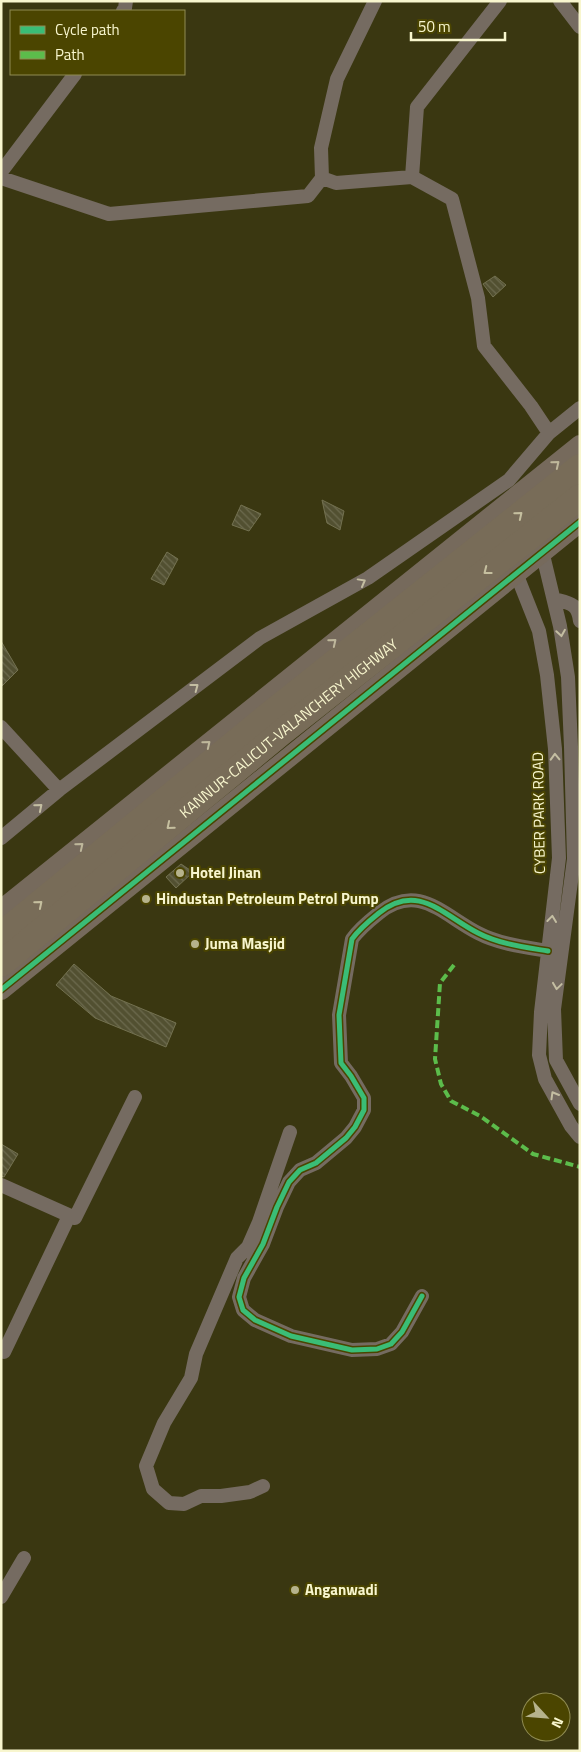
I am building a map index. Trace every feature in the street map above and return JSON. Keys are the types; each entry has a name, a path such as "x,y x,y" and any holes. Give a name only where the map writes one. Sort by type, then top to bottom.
{"highway":[{"path":"1,935 270,714 580,467"},
{"name":"KANNUR-CALICUT-VALANCHERY HIGHWAY","path":"1,964 281,733 580,497"}],"street":[{"path":"1,178 109,214 308,196 322,178 321,148 337,79 375,1"},
{"path":"412,178 416,107 500,1"},
{"path":"560,1 580,27"},
{"path":"1,172 74,75"},
{"path":"322,178 336,183 412,178 452,199 478,298 484,346 526,398 549,432"},
{"path":"1,838 59,790 260,638 368,578 509,480 549,432 580,408"},
{"path":"1,910 580,444"},
{"path":"1,990 580,522"},
{"path":"542,551 560,626 568,677 574,859 554,1009 556,1060 580,1104"},
{"name":"CYBER PARK ROAD","path":"516,573 539,631 547,675 555,749 559,858 541,1012 539,1055 545,1079 580,1137"},
{"path":"554,599 572,604 579,611 580,621"},
{"path":"1,727 59,790"},
{"path":"263,1486 250,1492 221,1496 202,1496 184,1504 169,1503 153,1489 146,1466 164,1423 191,1378 196,1354 204,1333 214,1314 237,1258 248,1247 274,1197 300,1170 316,1163 346,1138 355,1127 364,1110 364,1098 341,1063 339,1015 352,939 359,929 390,904 407,899 427,903 478,933 515,946 548,951"},
{"path":"1,1185 75,1218 135,1097"},
{"path":"290,1132 263,1244 244,1278 239,1297 243,1310 255,1320 292,1336 352,1350 377,1349 391,1344 402,1332 422,1296"},
{"path":"4,1352 69,1216"},
{"path":"1,1597 24,1558"}],"building":[{"path":"495,276 506,285 493,297 483,284"},
{"path":"322,500 344,511 340,530 327,523"},
{"path":"241,505 261,514 249,531 232,525"},
{"path":"167,552 178,559 164,585 151,579"},
{"path":"1,641 18,670 1,687"},
{"path":"181,864 193,872 176,888 166,877"},
{"path":"74,964 111,996 176,1023 166,1047 95,1018 56,985"},
{"path":"1,1144 18,1154 4,1177 1,1176"}],"marked path":[{"path":"454,965 440,983 435,1059 441,1084 451,1101 480,1116 533,1154 580,1167"}],"cycle path":[{"path":"1,990 580,522"},
{"path":"422,1296 402,1332 391,1344 377,1349 352,1350 291,1336 255,1320 243,1310 239,1297 244,1278 263,1244 289,1182 300,1170 316,1163 346,1138 355,1127 364,1110 364,1098 341,1063 339,1015 352,939 368,922 393,904 418,901 442,911 486,937 512,945 548,951"}],"place":[{"name":"Hotel Jinan","path":"180,873"},
{"name":"Hindustan Petroleum Petrol Pump","path":"146,899"},
{"name":"Juma Masjid","path":"195,944"},
{"name":"Anganwadi","path":"295,1590"}]}
